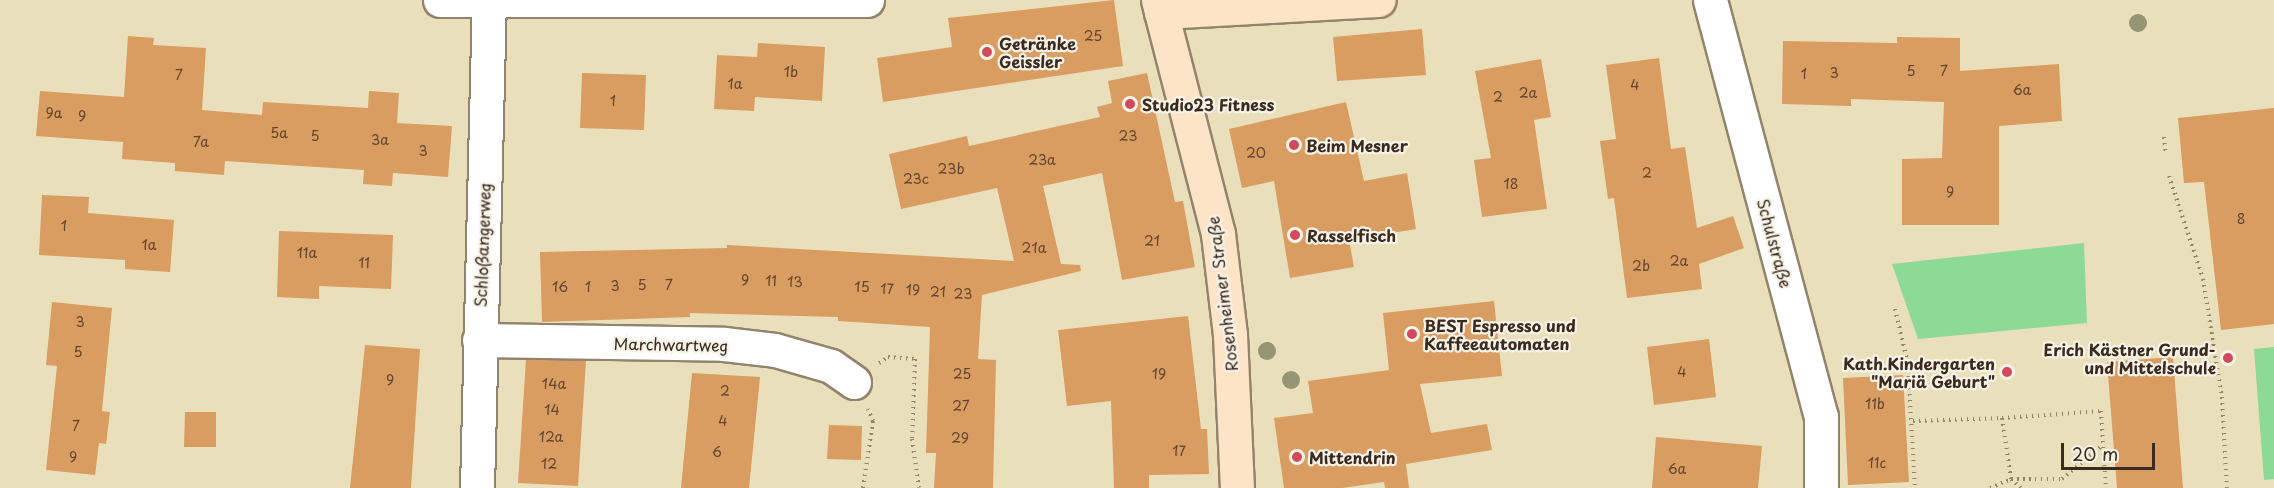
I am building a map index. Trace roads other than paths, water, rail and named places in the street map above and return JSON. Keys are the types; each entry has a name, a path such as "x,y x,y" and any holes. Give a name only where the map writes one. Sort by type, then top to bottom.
{"street":[{"path":"440,0 489,3 867,0"},
{"path":"1159,6 1379,0"},
{"name":"Schulstraße","path":"1710,0 1821,416 1821,488"},
{"name":"Schloßangerweg","path":"477,488 489,3"},
{"name":"Rosenheimer Straße","path":"1159,6 1218,234 1230,335 1237,488"},
{"name":"Marchwartweg","path":"479,340 724,344 765,349 831,366 854,382"}],"place":[{"name":"Getränke Geissler","path":"987,52"},
{"name":"Studio23 Fitness","path":"1130,104"},
{"name":"Beim Mesner","path":"1294,145"},
{"name":"Rasselfisch","path":"1295,235"},
{"name":"BEST Espresso und Kaffeeautomaten","path":"1412,334"},
{"name":"Erich Kästner Grund- und Mittelschule","path":"2228,358"},
{"name":"Kath.Kindergarten \"Mariä Geburt\"","path":"2007,372"},
{"name":"Mittendrin","path":"1297,457"}]}
